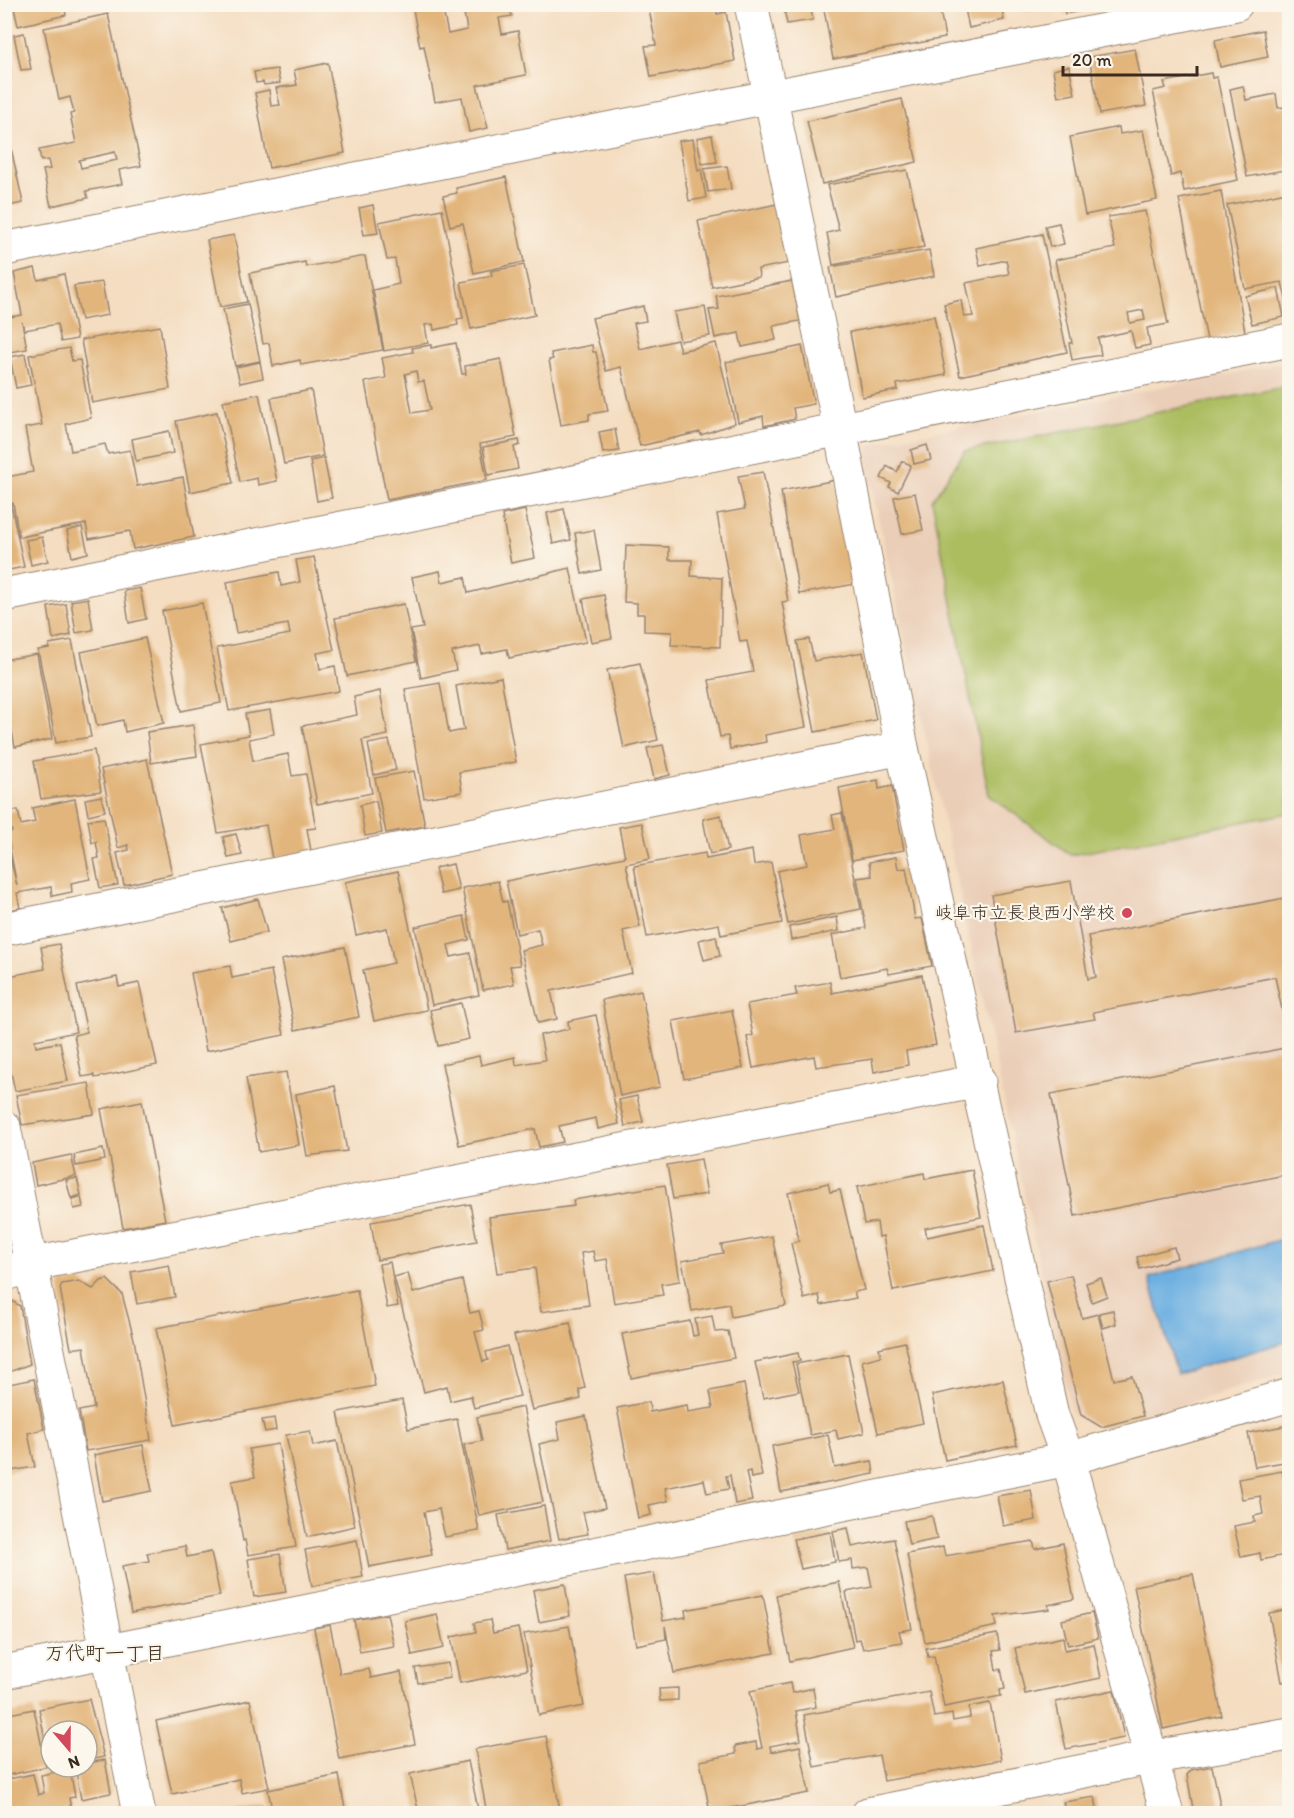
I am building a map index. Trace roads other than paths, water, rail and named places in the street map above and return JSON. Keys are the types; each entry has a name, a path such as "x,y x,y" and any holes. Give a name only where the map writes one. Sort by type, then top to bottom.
{"street":[{"path":"751,4 840,429 902,748 979,1081 1052,1415 1068,1458 1154,1757 1167,1814"},
{"path":"4,249 1236,4"},
{"path":"4,595 1290,340"},
{"path":"4,929 902,748"},
{"path":"19,1269 979,1081"},
{"path":"4,1127 19,1269 106,1651 139,1814"},
{"path":"4,1672 1110,1449 1290,1395"},
{"path":"868,1814 1154,1757 1290,1734"}],"water":[{"path":"1289,1237 1289,1341 1177,1374 1149,1278"}],"place":[{"name":"岐阜市立長良西小学校","path":"1127,913"}],"district":[{"name":"万代町一丁目","path":"105,1653"}]}
